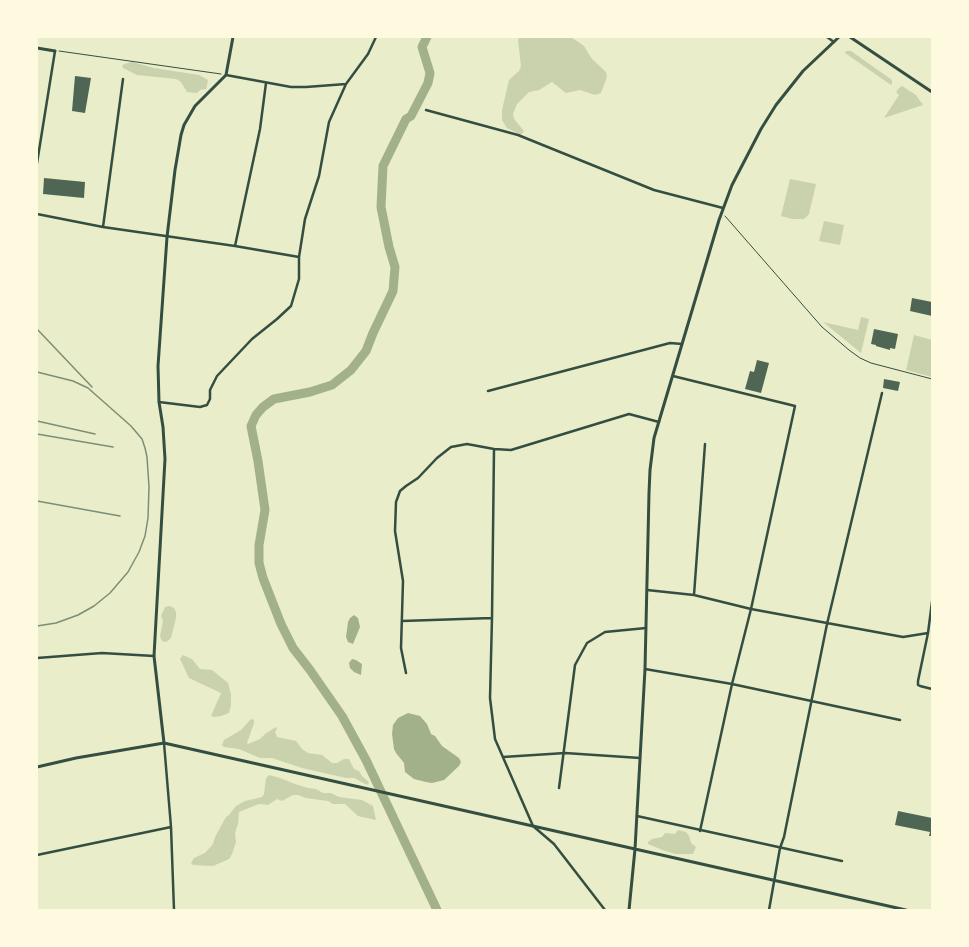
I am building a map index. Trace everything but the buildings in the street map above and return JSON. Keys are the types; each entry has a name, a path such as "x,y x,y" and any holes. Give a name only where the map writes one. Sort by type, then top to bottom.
{"street":[{"path":"174,910 171,827 164,743 154,656 165,459 163,427 159,402 158,366 160,334 167,237 181,135 184,125 195,106 226,74 233,37"},
{"path":"159,402 200,407 207,405 210,399 210,390 216,376 252,339 291,306 299,279 299,257 305,219 319,176 329,122 346,84 368,54 376,37"},
{"path":"827,37 834,42"},
{"path":"629,910 635,849 645,669 650,470 654,438 721,212 732,186 761,129 776,105 803,71 839,37"},
{"path":"850,37 932,92"},
{"path":"37,48 55,51 37,163"},
{"path":"226,74 291,87 346,84"},
{"path":"103,227 123,79"},
{"path":"235,246 260,129 266,83"},
{"path":"426,110 518,135 654,190 723,208"},
{"path":"37,214 103,227 299,257"},
{"path":"488,391 670,343 682,344"},
{"path":"673,376 795,406 751,609 732,684 700,831"},
{"path":"769,910 780,848 784,838 827,624 882,393"},
{"path":"406,673 402,648 403,580 395,531 396,502 400,491 418,478 437,458 451,448 467,444 494,449 511,450 629,414 659,422"},
{"path":"694,595 705,444"},
{"path":"494,449 490,698 495,739 533,826 554,844 605,910"},
{"path":"647,590 694,595 751,609 903,637 928,633"},
{"path":"932,602 928,633 918,685 932,689"},
{"path":"402,621 492,618"},
{"path":"559,788 565,753 575,665 587,644 605,632 646,628"},
{"path":"37,658 102,653 154,656"},
{"path":"645,669 732,684 900,720"},
{"path":"37,767 76,758 164,743 906,910"},
{"path":"503,757 565,753 640,758"},
{"path":"637,816 842,861"},
{"path":"37,855 171,827"}],"path":[{"path":"55,51 226,74"},
{"path":"721,212 822,327 849,350 870,363 932,378"}],"shaded area":[{"path":"519,37 571,37 584,46 592,59 606,72 607,77 601,93 595,95 580,90 566,93 552,82 539,90 529,92 517,104 513,114 514,119 524,131 521,135 507,128 502,120 502,110 509,80 519,71 521,66 518,40"},
{"path":"846,51 851,51 892,80 891,85 845,53"},
{"path":"132,62 154,68 199,75 208,80 206,89 200,90 197,93 187,92 181,82 176,79 137,75 123,68 122,66 124,64"},
{"path":"902,86 916,95 923,105 884,118 899,95 896,92"},
{"path":"790,179 816,184 809,214 804,219 792,219 781,216"},
{"path":"824,221 844,225 840,245 819,241"},
{"path":"861,317 869,319 861,353 823,322 858,330"},
{"path":"914,335 932,340 932,377 906,370"},
{"path":"170,606 174,608 176,612 176,618 171,638 166,642 162,641 160,636 163,621 161,616 165,607"},
{"path":"354,615 358,618 360,627 353,644 348,642 346,637 348,622"},
{"path":"183,655 192,659 200,669 212,670 228,683 231,694 229,713 221,716 211,716 221,693 189,678 180,659"},
{"path":"352,659 362,664 361,675 354,672 350,668 349,663"},
{"path":"408,713 420,716 427,724 431,734 435,736 442,746 459,758 461,762 459,766 444,780 432,783 426,782 414,779 405,772 404,763 394,749 392,734 393,725 398,718"},
{"path":"251,719 254,720 254,723 247,743 248,744 260,739 276,727 277,729 275,732 277,737 296,741 302,749 308,753 322,755 332,763 349,759 354,769 359,771 369,782 368,785 354,778 346,778 302,768 272,758 260,758 239,749 224,747 222,745 224,740 241,730"},
{"path":"269,775 308,788 316,789 323,793 331,793 339,797 362,800 373,806 376,820 358,816 345,804 333,804 328,801 293,795 282,801 277,799 268,805 259,804 239,812 238,824 235,833 236,842 229,859 213,866 193,865 191,863 194,858 205,853 213,844 215,837 226,817 236,806 245,801 262,797 264,794 266,778"},
{"path":"678,830 686,832 691,843 696,847 693,854 676,854 648,844 648,842 652,839 662,837 665,833 675,834"}],"waterway":[{"path":"427,37 422,47 430,73 428,83 411,116 406,119 383,166 381,207 389,247 395,267 393,291 366,351 351,370 332,385 310,392 274,399 263,407 256,415 251,426 265,510 259,545 259,563 263,578 281,624 293,648 342,716 366,760 437,910"}],"railway":[{"path":"37,329 92,387"},
{"path":"37,372 73,381 88,388 131,426 142,439 145,448 149,487 148,518 145,536 139,552 128,572 110,593 94,606 78,615 56,623 37,626"},
{"path":"37,421 95,434"},
{"path":"37,434 113,447"},
{"path":"37,501 120,516"}]}
